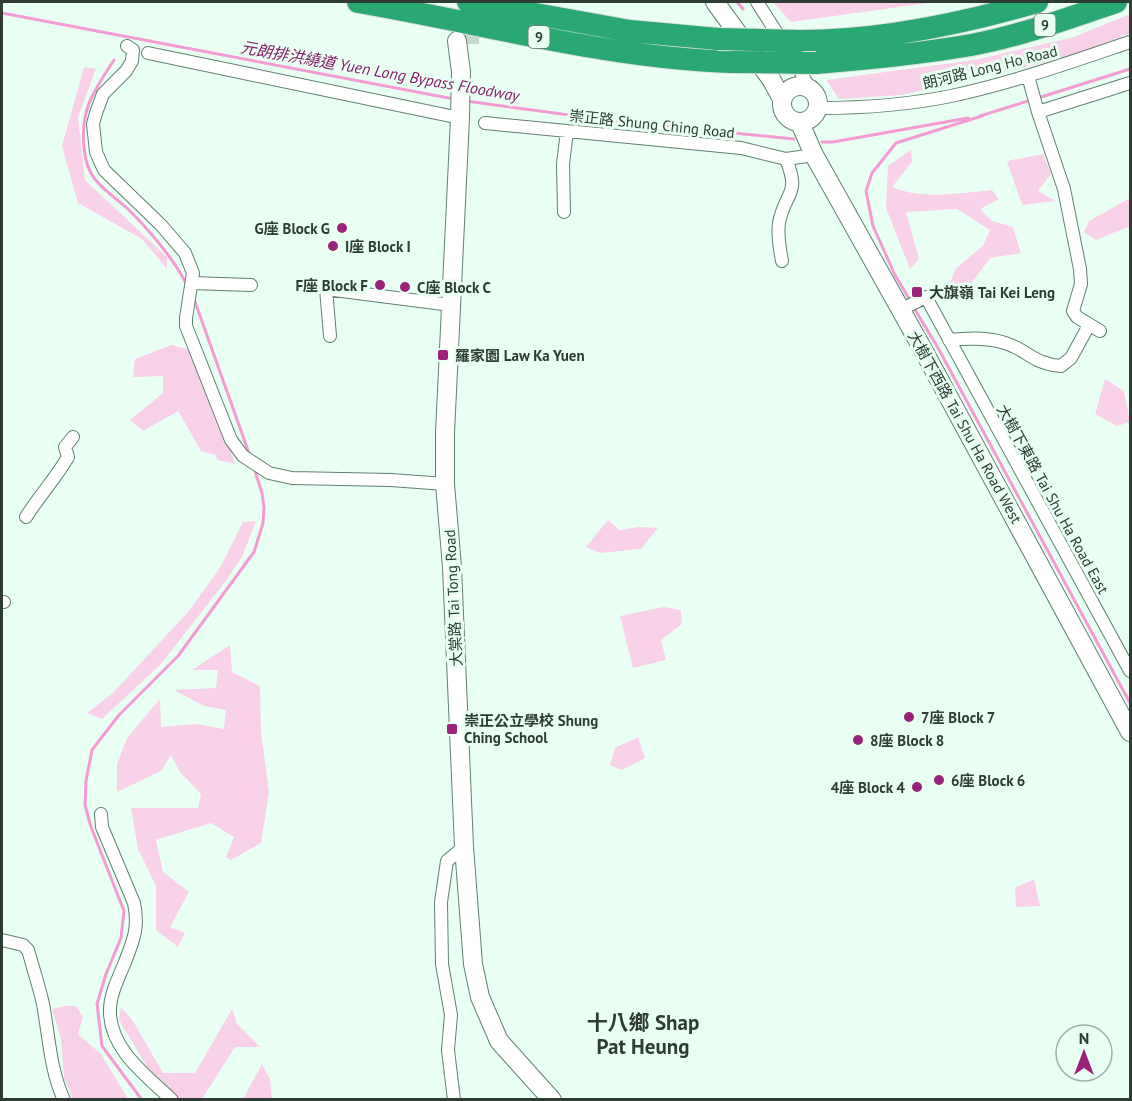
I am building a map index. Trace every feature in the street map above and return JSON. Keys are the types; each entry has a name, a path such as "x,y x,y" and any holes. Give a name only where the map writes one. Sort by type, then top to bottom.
{"highway":[{"name":"9","path":"358,2 585,46 668,58 733,62 816,63 921,53 972,44 1116,2"},
{"name":"9","path":"468,2 630,31 718,39 800,41 915,30 1037,2"}],"street":[{"name":"大樹下西路 Tai Shu Ha Road West","path":"715,2 771,79 782,99 784,114 800,123 814,155 1131,732"},
{"path":"757,2 800,69 809,88"},
{"name":"朗河路 Long Ho Road","path":"819,108 898,104 951,96 1029,78 1131,42"},
{"name":"大棠路 Tai Tong Road","path":"464,43 445,484 453,567 464,847 473,964 480,997 499,1041 552,1100"},
{"path":"127,46 133,50 132,61 126,71 103,94 96,113 93,124 96,152 104,170 161,225 185,253 192,278 186,326 231,440 243,456 260,468 269,473 292,478 392,480 445,484"},
{"path":"148,53 460,110"},
{"path":"949,340 971,337 1006,343 1045,365 1061,366 1071,358 1095,328 1077,317 1073,311 1080,284 1080,269 1064,189 1029,78"},
{"path":"1038,112 1131,82"},
{"path":"782,99 790,89 802,86 815,93 819,100 819,108 815,116 800,123"},
{"name":"崇正路 Shung Ching Road","path":"485,123 741,148 786,159 814,155"},
{"path":"564,212 563,164 567,131"},
{"path":"782,261 778,240 779,221 793,184 786,159"},
{"path":"192,278 251,285"},
{"path":"330,336 326,289 451,306"},
{"name":"大樹下東路 Tai Shu Ha Road East","path":"900,310 926,297 1131,672"},
{"path":"26,517 68,457 65,447 73,437"},
{"path":"101,814 107,824 134,903 136,916 136,936 114,989 110,1011 114,1031 128,1059 172,1100"},
{"path":"454,1100 448,1050 451,1015 442,964 441,902 447,861 464,847"},
{"path":"2,940 23,945 28,950 42,1001 51,1059 58,1088 64,1100"}],"shaded area":[{"path":"773,2 936,2 791,22"},
{"path":"1130,14 1130,33 1093,48 1044,63 902,95 839,99 826,80 974,60 1074,37"},
{"path":"84,67 96,69 78,117 85,180 167,257 167,269 142,239 78,203 62,146"},
{"path":"911,150 912,162 892,187 928,194 992,190 999,199 980,209 992,221 1013,227 1021,253 990,258 965,292 944,297 956,268 983,246 990,230 957,209 906,212 919,259 910,269 886,208 888,166"},
{"path":"1043,154 1051,174 1038,191 1056,201 1022,205 1007,161"},
{"path":"1130,198 1130,226 1096,240 1084,232 1089,221"},
{"path":"171,345 196,351 235,464 218,460 215,455 201,451 178,411 143,431 130,420 163,393 163,376 133,377 135,359"},
{"path":"1105,379 1124,391 1130,422 1117,426 1095,414"},
{"path":"608,520 620,530 638,527 658,528 641,549 600,553 586,547"},
{"path":"256,521 242,557 160,665 102,719 87,713 113,693 188,612 220,568 243,522"},
{"path":"664,607 681,610 682,624 661,640 666,660 633,668 620,616"},
{"path":"230,645 232,672 260,686 261,731 269,792 261,843 231,860 226,857 234,837 211,823 156,840 163,872 189,892 170,927 185,933 178,947 156,930 156,886 138,849 131,808 198,808 201,794 180,772 171,755 161,771 117,792 117,764 127,738 160,699 161,727 196,724 224,729 226,710 204,706 174,690 216,688 218,670 192,670"},
{"path":"638,737 645,758 622,770 610,765 615,748"},
{"path":"1034,879 1040,906 1016,907 1015,888"},
{"path":"76,1006 83,1017 78,1034 101,1054 128,1099 73,1099 64,1078 61,1039 52,1009"},
{"path":"121,1007 133,1021 163,1073 195,1073 232,1009 237,1024 260,1047 235,1047 202,1099 179,1099 149,1070 119,1020"},
{"path":"262,1064 270,1079 272,1099 243,1099"}],"waterway":[{"path":"737,2 743,9"},
{"name":"元朗排洪繞道 Yuen Long Bypass Floodway","path":"2,13 454,99"},
{"path":"114,60 86,111 83,134 87,164 98,182 145,226 175,264 187,285"},
{"name":"元朗排洪繞道 Yuen Long Bypass Floodway","path":"1038,98 1130,69"},
{"name":"元朗排洪繞道 Yuen Long Bypass Floodway","path":"980,116 1031,100"},
{"name":"元朗排洪繞道 Yuen Long Bypass Floodway","path":"466,101 621,122 794,139"},
{"path":"911,302 895,275 873,226 866,191 872,173 896,143 982,116"},
{"name":"元朗排洪繞道 Yuen Long Bypass Floodway","path":"822,142 968,118"},
{"path":"194,299 250,456"},
{"path":"914,308 937,346 1130,703"},
{"path":"142,1100 102,1046 97,1004 121,938 124,911 91,827 85,805 86,781 92,750 119,715 178,656 254,552 263,523 264,508 254,468"}],"tunnel":[{"path":"470,44 471,12"}],"place":[{"name":"G座 Block G","path":"342,228"},
{"name":"I座 Block I","path":"333,246"},
{"name":"F座 Block F","path":"380,285"},
{"name":"C座 Block C","path":"405,287"},
{"name":"大旗嶺 Tai Kei Leng","path":"917,292"},
{"name":"羅家園 Law Ka Yuen","path":"443,355"},
{"name":"7座 Block 7","path":"909,717"},
{"name":"崇正公立學校 Shung Ching School","path":"452,729"},
{"name":"8座 Block 8","path":"858,740"},
{"name":"6座 Block 6","path":"939,780"},
{"name":"4座 Block 4","path":"917,787"}],"district":[{"name":"十八鄉 Shap Pat Heung","path":"643,1034"}]}
